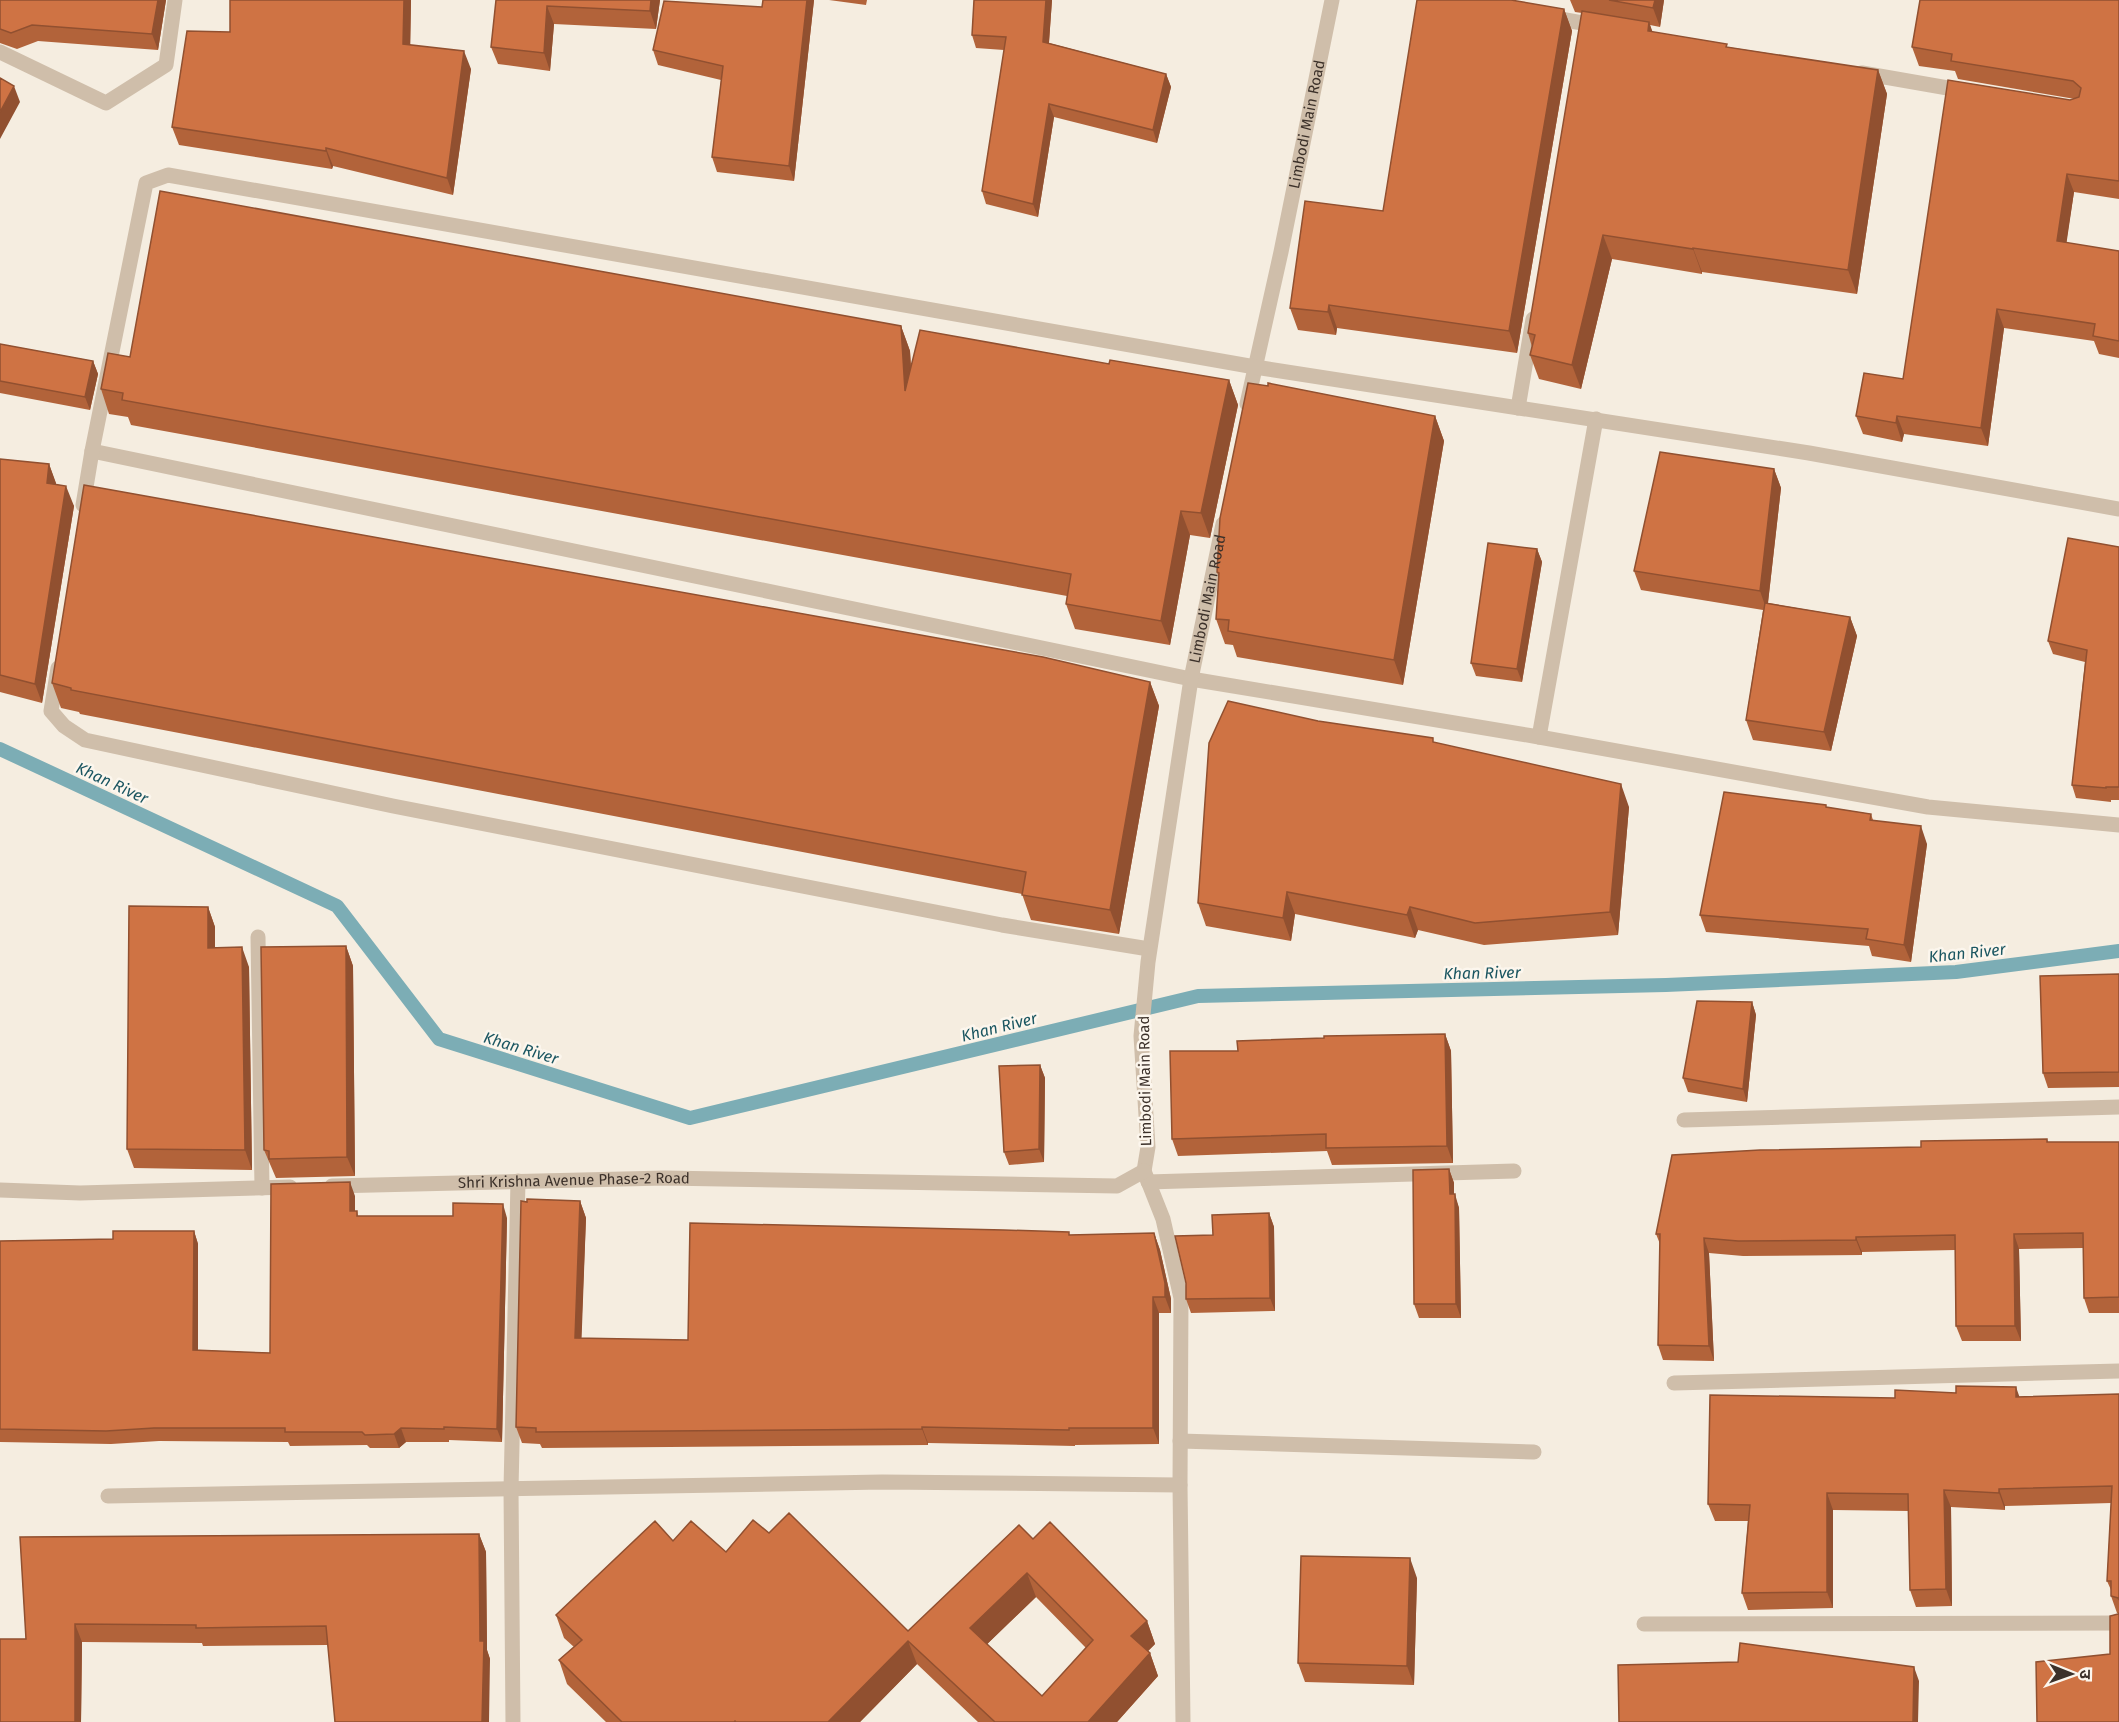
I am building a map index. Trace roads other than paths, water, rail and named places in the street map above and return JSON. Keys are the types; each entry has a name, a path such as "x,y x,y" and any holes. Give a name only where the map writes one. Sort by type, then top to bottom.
{"street":[{"path":"0,52 106,103 166,65 175,0"},
{"name":"Limbodi Main Road","path":"1245,413 1281,252 1332,0"},
{"path":"1538,15 1582,29 1618,30"},
{"path":"1850,71 1978,93"},
{"path":"81,522 92,450 146,183 168,175 1255,367 1809,453 2119,509"},
{"path":"1518,408 1536,303"},
{"path":"1539,737 1596,419"},
{"path":"92,450 1191,680 1539,737 1928,807 2119,825"},
{"name":"Limbodi Main Road","path":"1146,1176 1148,1147 1141,1036 1148,955 1191,680 1226,506"},
{"path":"60,652 51,711 64,726 85,740 393,806 1148,955"},
{"path":"258,937 262,1188"},
{"path":"1684,1120 2119,1107"},
{"path":"1183,1722 1180,1485 1181,1298 1163,1219 1146,1176 1514,1171"},
{"name":"Shri Krishna Avenue Phase-2 Road","path":"0,1190 80,1193 665,1178 1117,1186 1146,1176"},
{"path":"513,1722 511,1489 518,1181"},
{"path":"1674,1383 2119,1371"},
{"path":"1180,1441 1534,1452"},
{"path":"108,1496 882,1482 1180,1485"},
{"path":"1644,1624 2119,1623"}],"waterway":[{"name":"Khan River","path":"0,749 337,906 439,1039 690,1118 1198,996 1666,985 1956,972 2119,951"}]}
